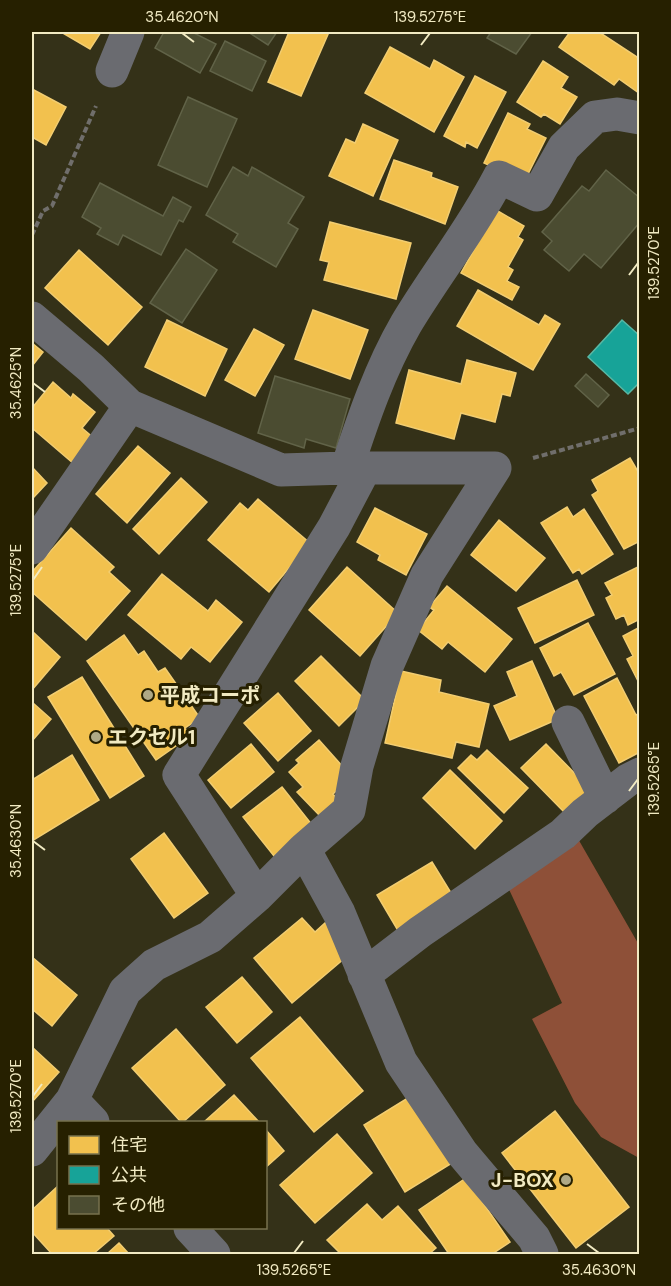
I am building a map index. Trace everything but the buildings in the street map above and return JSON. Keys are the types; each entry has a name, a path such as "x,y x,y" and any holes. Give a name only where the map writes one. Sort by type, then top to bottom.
{"street":[{"path":"112,71 129,32"},
{"path":"257,896 179,775 334,527 356,468 365,414 406,326 484,206 499,177 537,195 564,147 595,117 616,114 639,118"},
{"path":"32,318 91,368 129,406 281,470 495,468"},
{"path":"32,548 129,406"},
{"path":"69,1121 82,1111 125,991 154,965 210,937 349,810 357,766 387,666 427,575 495,468"},
{"path":"568,722 605,798"},
{"path":"364,975 420,932 563,834 585,813 639,774"},
{"path":"304,849 339,913 400,1062 462,1153 534,1238 542,1254"},
{"path":"32,1150 57,1130"},
{"path":"192,1229 214,1254"}],"path":[{"path":"32,235 43,211 52,206 112,71"},
{"path":"495,468 639,428"}],"shaded area":[{"path":"577,837 639,945 639,1158 601,1137 575,1103 532,1019 562,1003 506,883"}],"place":[{"name":"平成コーポ","path":"148,695"},
{"name":"エクセル1","path":"96,737"},
{"name":"J-BOX","path":"566,1180"}]}
